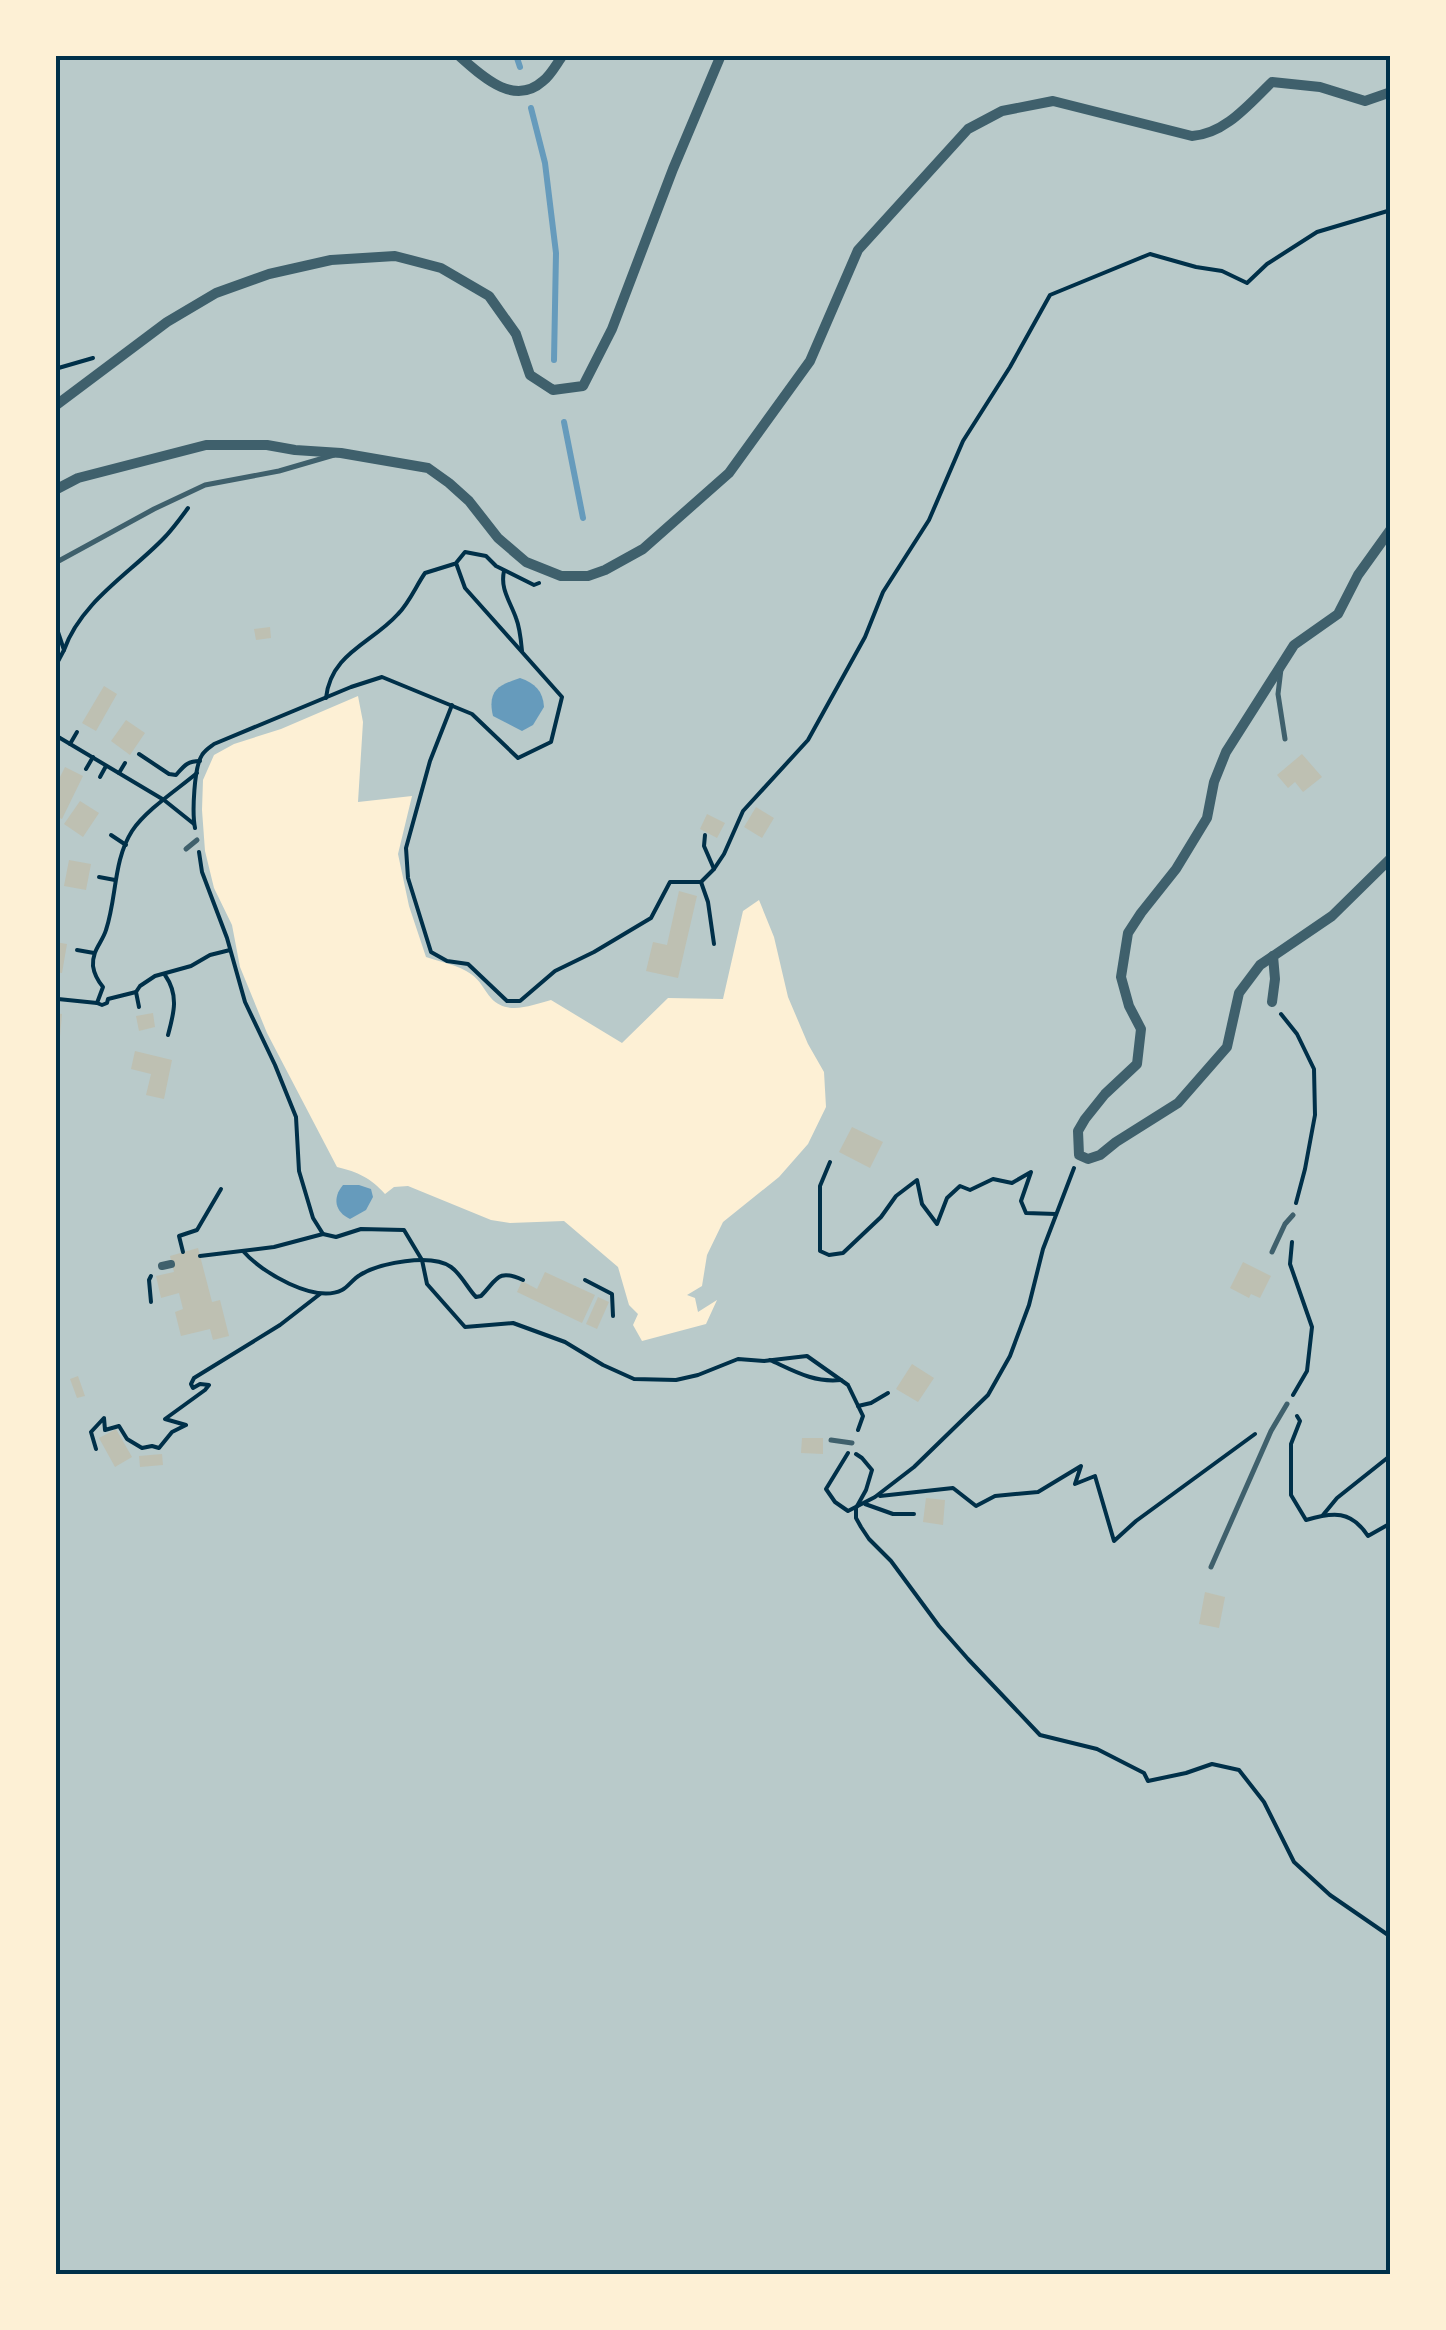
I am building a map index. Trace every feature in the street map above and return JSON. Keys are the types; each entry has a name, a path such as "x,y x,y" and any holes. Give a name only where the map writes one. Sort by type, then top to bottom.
{"street":[{"path":"458,55 478,74 509,90 520,91 544,81 563,55"},
{"path":"55,406 168,322 216,293 269,274 330,260 395,256 441,268 489,296 516,334 530,374 553,390 582,386 612,330 672,169 721,55"},
{"path":"55,490 78,478 206,446 267,445 341,453 428,468 469,502 498,538 526,562 560,576 588,576 643,549 729,473 810,361 858,250 968,130 1002,111 1053,101 1202,136 1231,120 1272,82 1320,87 1365,100 1391,92"},
{"path":"1391,528 1358,575 1338,614 1294,644 1226,752 1214,782 1207,818 1176,869 1128,934 1121,977 1128,1006 1141,1030 1137,1064 1104,1094 1085,1119 1078,1131 1079,1155 1088,1159 1100,1155 1178,1102 1227,1047 1240,993 1260,965 1332,916 1391,858"},
{"path":"1272,1002 1274,956"}],"lane":[{"path":"55,564 154,508 206,485 279,471 341,453"},
{"path":"1281,666 1278,694 1285,739"},
{"path":"186,849 197,840"},
{"path":"1272,1252 1285,1224 1294,1215"},
{"path":"1211,1567 1271,1431 1287,1404"},
{"path":"831,1440 852,1443"}],"path":[{"path":"452,705 430,761 406,848 408,878 431,952 446,961 468,964 507,1000 520,1000 555,970 652,918 670,882 701,882 714,869 743,811 808,740 865,637 884,592 929,520 963,441 1050,296 1150,254 1222,271 1247,283 1267,264 1317,232 1391,210"},
{"path":"55,667 70,634 92,604 166,537 206,485"},
{"path":"326,698 338,663 400,613 425,573 456,564 465,552 486,556 504,571 534,585 554,574"},
{"path":"323,1234 313,1218 299,1171 296,1118 244,1002 202,872 194,824 197,773 201,755 228,736 382,677 472,714 518,758 551,742 562,696 466,588 456,564"},
{"path":"504,571 502,579 507,601 516,616 522,651"},
{"path":"55,624 64,650"},
{"path":"70,744 77,732"},
{"path":"55,734 164,800 194,824"},
{"path":"139,754 176,775 184,764 200,761"},
{"path":"86,769 92,757"},
{"path":"119,773 125,764"},
{"path":"100,776 106,766"},
{"path":"98,1003 103,987 93,967 94,953 106,934 122,853 142,820 197,773"},
{"path":"111,835 126,844"},
{"path":"705,836 704,846 714,869"},
{"path":"100,877 115,880"},
{"path":"701,882 714,944"},
{"path":"77,950 94,953"},
{"path":"55,1002 58,998 107,1003 108,998 136,992 155,976 230,950"},
{"path":"165,975 175,996 168,1035"},
{"path":"136,992 139,1007"},
{"path":"1272,1002 1297,1034 1314,1069 1314,1115 1294,1215 1290,1264 1312,1327 1307,1371 1287,1404 1300,1420 1290,1444 1291,1495 1306,1520 1347,1515 1368,1536 1391,1522"},
{"path":"200,1256 274,1247 323,1234 336,1237 361,1229 404,1230 422,1260 427,1284 465,1327 514,1323 565,1342 634,1380 676,1380 738,1359 807,1356 848,1385 863,1416 849,1451 826,1489 834,1502 848,1511 875,1497 926,1456 988,1395 1010,1356 1043,1250 1079,1155"},
{"path":"830,1162 820,1186 820,1250 829,1255 843,1253 880,1218 896,1196 917,1180 922,1204 936,1224 947,1198 960,1186 970,1190 994,1179 1012,1182 1031,1172 1022,1201 1026,1213 1057,1214"},
{"path":"184,1252 180,1236 197,1230 221,1189"},
{"path":"242,1250 252,1262 282,1280 320,1294"},
{"path":"96,1449 92,1432 104,1418 105,1430 119,1426 127,1439 142,1448 159,1448 172,1432 186,1425 165,1419 208,1385 193,1388 194,1378 280,1325 320,1294 342,1290 359,1275 387,1264 422,1260 450,1266 476,1297 502,1275 523,1280"},
{"path":"151,1302 148,1280 167,1265"},
{"path":"585,1280 612,1294 612,1316"},
{"path":"770,1360 810,1378 840,1380"},
{"path":"858,1406 871,1404 888,1393"},
{"path":"1075,1484 1096,1476 1114,1541 1260,1430"},
{"path":"849,1451 872,1470 856,1508 856,1518 869,1540 891,1560 939,1626 1040,1735 1097,1749 1144,1773 1148,1781 1212,1764 1239,1770 1264,1802 1294,1862 1330,1896 1391,1937"},
{"path":"1323,1515 1337,1498 1391,1455"},
{"path":"875,1497 953,1488 976,1506 995,1496 1038,1492 1081,1466 1075,1484"},
{"path":"1064,1476 1075,1484"},
{"path":"864,1504 893,1514 914,1514"}],"shaded area":[{"path":"55,55 1391,55 1391,2275 55,2275","holes":["358,696 363,722 358,802 412,796 398,854 409,906 426,957 471,974 504,1007 520,1008 551,1000 622,1043 668,998 723,999 743,911 759,900 774,937 788,997 824,1072 826,1107 808,1144 779,1177 723,1222 707,1255 702,1286 687,1295 695,1298 698,1312 717,1300 706,1324 642,1341 633,1325 638,1314 629,1305 618,1267 564,1221 491,1220 408,1186 394,1187 385,1194 364,1176 337,1167 267,1033 240,967 232,925 214,888 205,851 203,780 214,755 234,744"]}],"water":[{"path":"520,678 537,688 544,707 533,725 522,731 493,716 492,707 496,690"},
{"path":"343,1185 371,1189 373,1197 366,1210 350,1219 337,1204"}],"building":[{"path":"270,627 271,638 256,640 254,629"},
{"path":"104,686 117,694 96,731 82,723"},
{"path":"126,720 145,733 130,755 111,741"},
{"path":"1302,754 1322,777 1303,792 1295,782 1288,788 1277,775"},
{"path":"65,767 83,776 62,819 55,816 55,787"},
{"path":"80,801 99,813 83,837 64,824"},
{"path":"756,807 774,818 762,838 744,827"},
{"path":"707,814 725,823 717,838 700,829"},
{"path":"69,860 91,864 86,890 64,886"},
{"path":"679,891 697,896 678,978 646,971 653,942 667,945"},
{"path":"55,942 67,944 62,973 55,972"},
{"path":"55,1013 62,1014 58,1058 55,1058"},
{"path":"153,1013 155,1027 139,1031 136,1016"},
{"path":"135,1051 172,1060 164,1099 146,1095 151,1074 131,1069"},
{"path":"852,1127 883,1142 870,1168 839,1152"},
{"path":"198,1248 212,1302 220,1300 229,1336 213,1340 210,1329 181,1336 175,1312 183,1309 179,1293 161,1298 156,1276 174,1272 170,1256"},
{"path":"1243,1262 1271,1276 1260,1298 1251,1294 1249,1298 1230,1288"},
{"path":"545,1272 595,1295 582,1323 517,1292 522,1281 537,1289"},
{"path":"598,1297 609,1302 597,1329 586,1324"},
{"path":"912,1364 934,1378 918,1402 896,1389"},
{"path":"78,1376 85,1396 77,1398 70,1379"},
{"path":"116,1429 132,1457 115,1467 99,1438"},
{"path":"802,1438 823,1438 823,1454 801,1453"},
{"path":"162,1454 163,1465 140,1467 139,1456"},
{"path":"926,1498 945,1500 943,1525 923,1522"},
{"path":"1205,1592 1225,1597 1219,1628 1199,1624"}],"waterway":[{"path":"516,55 520,67"},
{"path":"531,108 545,163 556,253 554,360"},
{"path":"564,422 583,518"}]}
